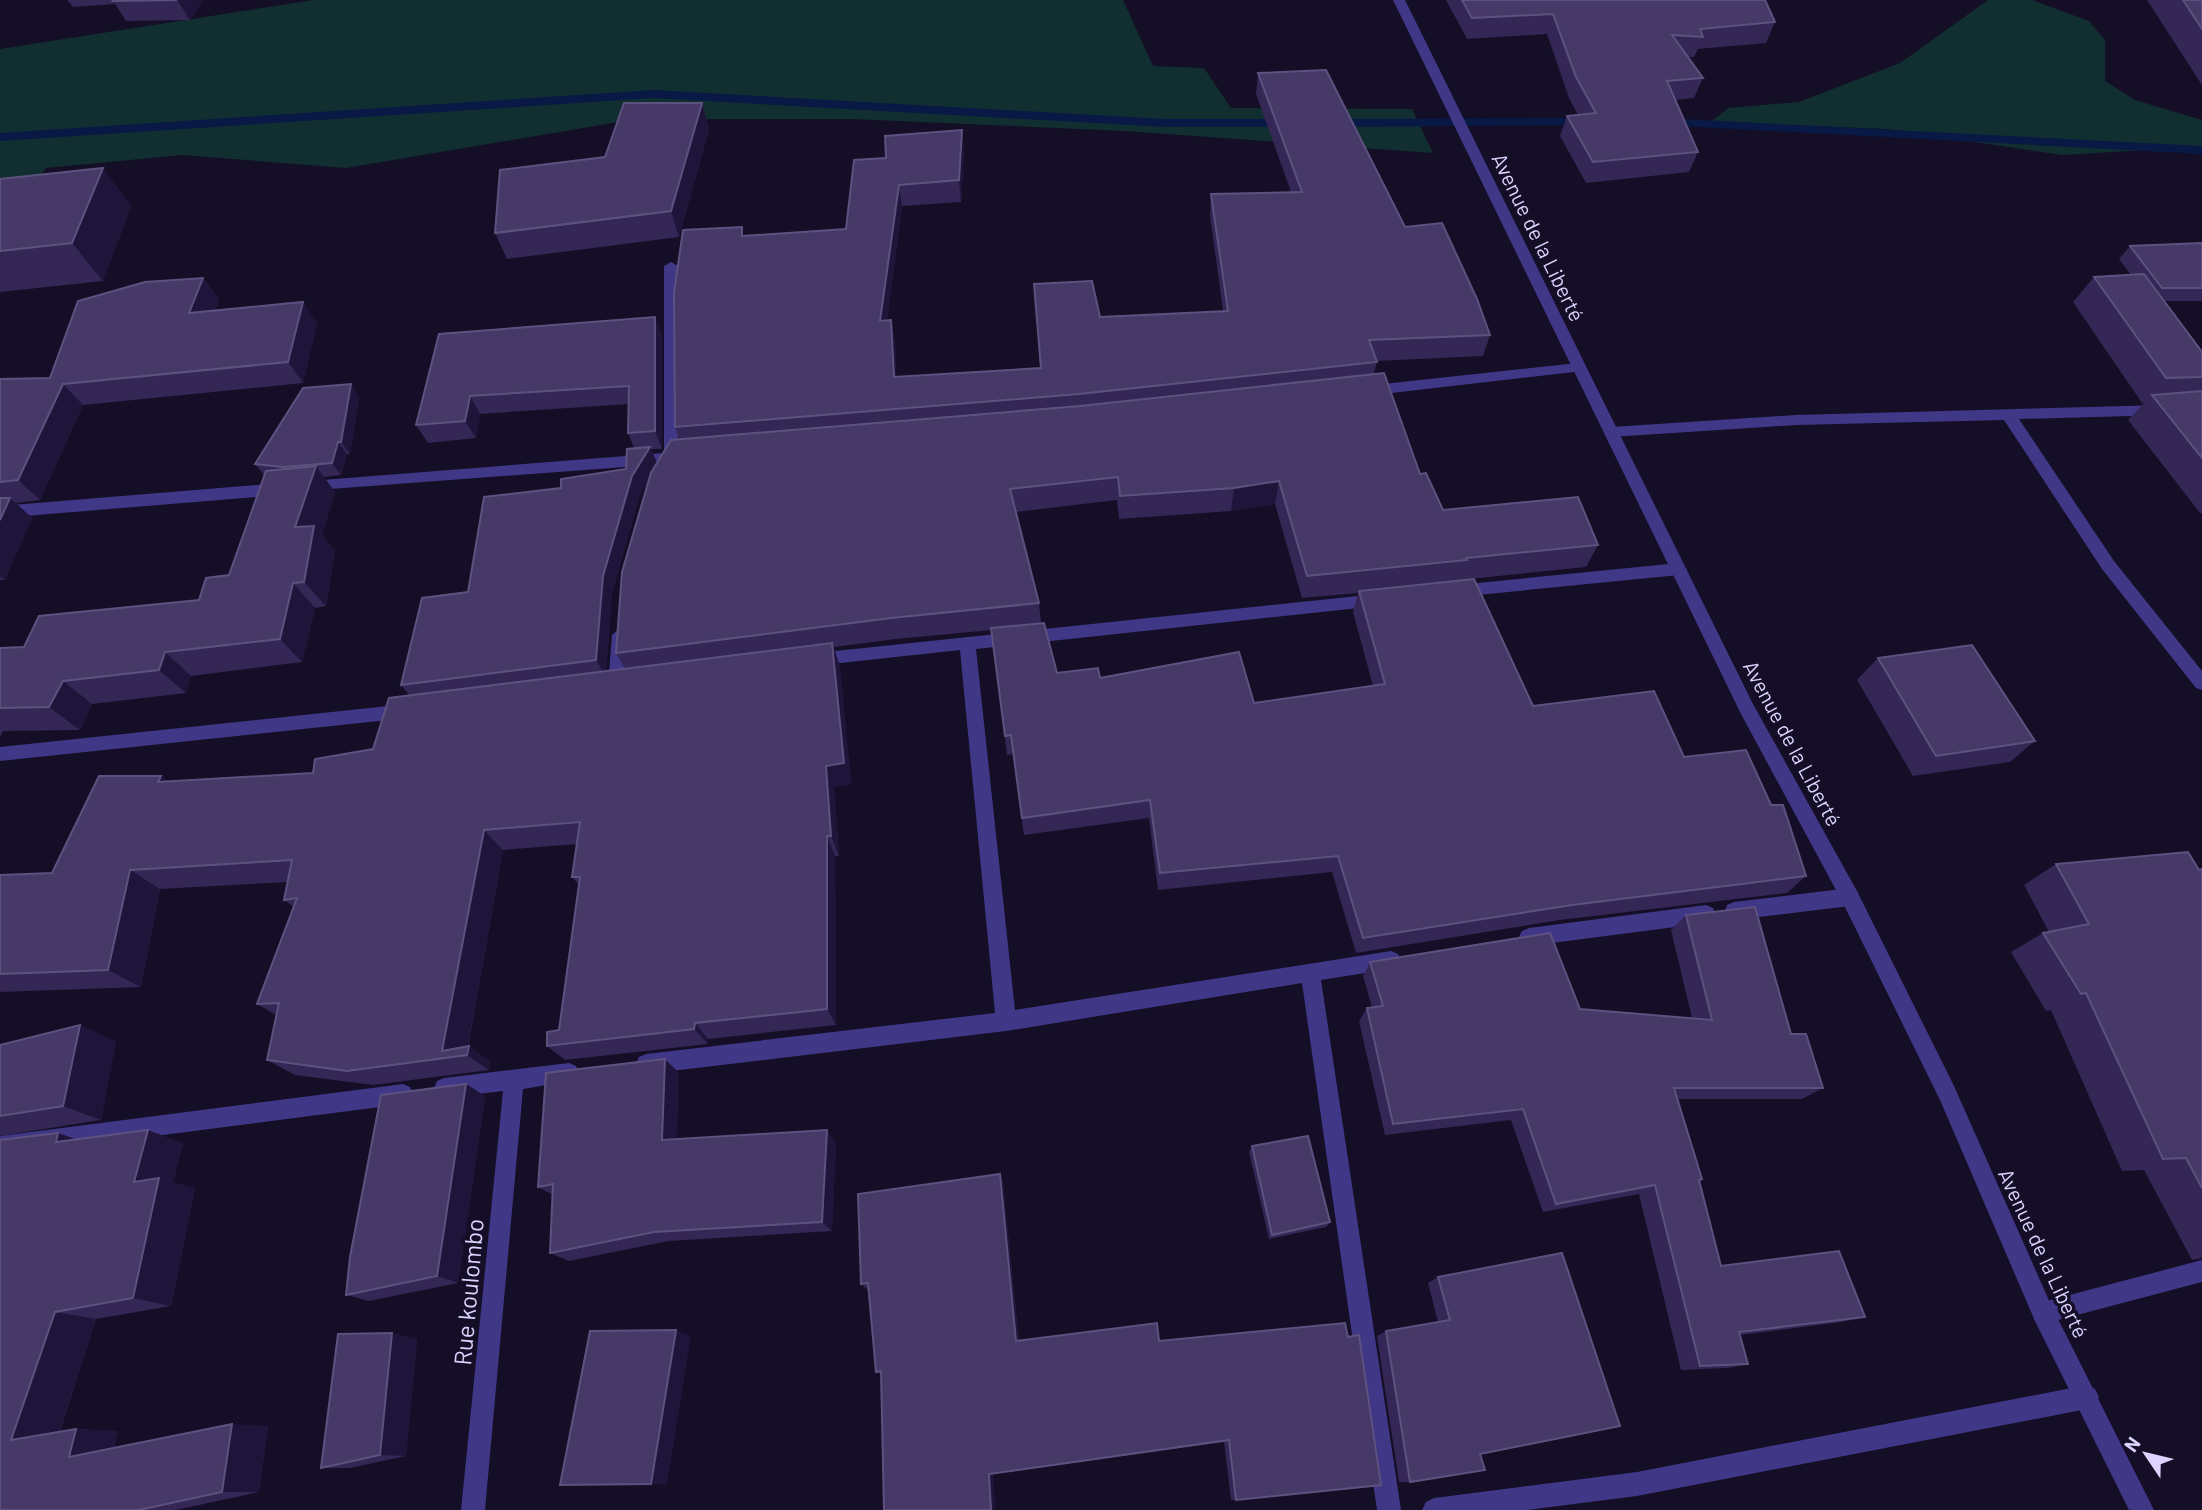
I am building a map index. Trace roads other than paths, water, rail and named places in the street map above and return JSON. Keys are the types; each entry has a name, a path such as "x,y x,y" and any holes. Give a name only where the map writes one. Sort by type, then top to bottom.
{"street":[{"name":"Avenue de la Liberté","path":"1399,0 1577,368 1747,709 1850,897 1947,1093 2043,1313 2142,1510"},
{"path":"662,477 673,458 671,266"},
{"path":"1342,394 1577,368"},
{"path":"1611,432 1796,420 2202,409"},
{"path":"2008,414 2108,565 2202,683"},
{"path":"0,512 700,456"},
{"path":"1446,593 1679,569"},
{"path":"790,662 1391,598"},
{"path":"616,684 621,619"},
{"path":"967,642 1006,1021"},
{"path":"0,754 430,708"},
{"path":"1507,941 1850,897"},
{"path":"624,1066 1006,1021 1415,956"},
{"path":"1310,974 1389,1510"},
{"path":"0,1146 583,1071"},
{"name":"Rue koulombo","path":"473,1510 514,1079"},
{"path":"2043,1313 2202,1271"},
{"path":"1434,1510 1637,1485 2087,1397"}],"waterway":[{"path":"0,137 654,94 1165,123 1289,123"},
{"path":"1328,123 1587,122"},
{"path":"1664,122 2202,150"}]}
